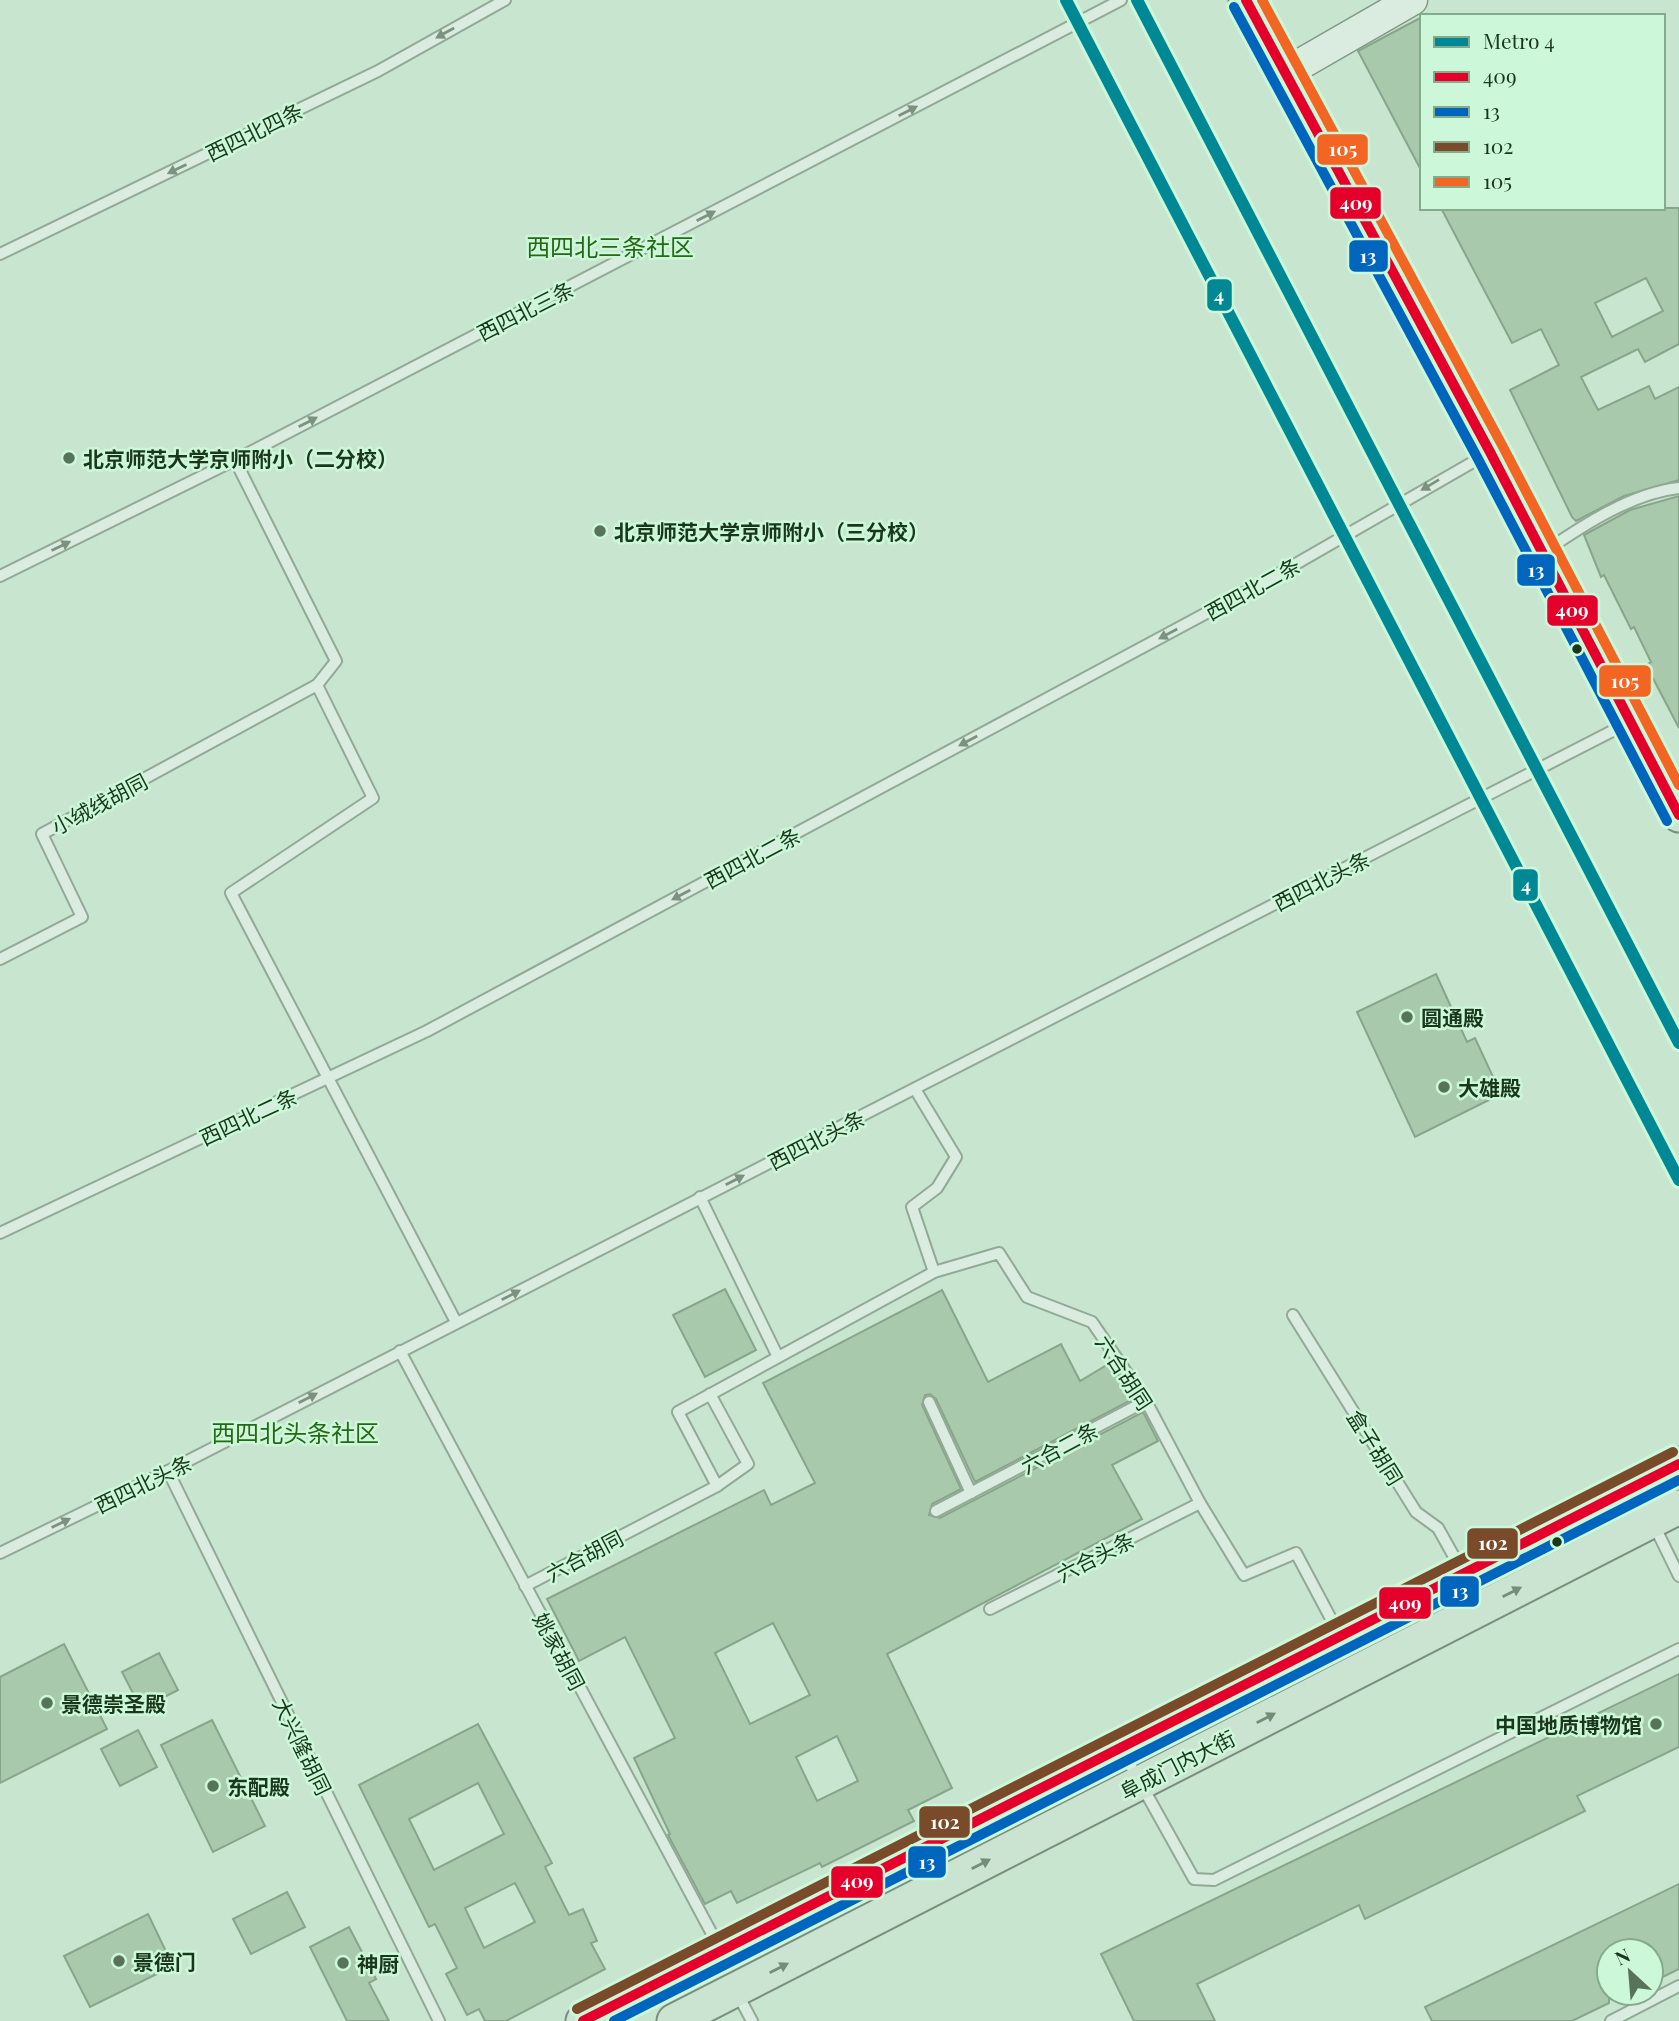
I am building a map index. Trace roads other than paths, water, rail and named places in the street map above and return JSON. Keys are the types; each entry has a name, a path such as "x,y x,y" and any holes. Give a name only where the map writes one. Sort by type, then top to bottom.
{"main road":[{"path":"1246,0 1490,452 1679,815"},
{"name":"阜成门内大街","path":"583,2021 1679,1464"},
{"name":"阜成门内大街","path":"674,2021 1665,1514"}],"street":[{"path":"1285,73 1412,0"}],"lane":[{"name":"西四北四条","path":"0,254 378,71 505,0"},
{"name":"西四北三条","path":"0,576 235,460 1121,0"},
{"name":"西四北二条","path":"0,1233 427,1031 1268,580 1490,452"},
{"path":"235,460 336,661 317,685 373,798 231,893 326,1079 456,1322"},
{"path":"1541,554 1573,532 1656,491 1679,488"},
{"name":"小绒线胡同","path":"0,959 82,917 42,834 317,685"},
{"name":"西四北头条","path":"0,1553 167,1471 1631,722"},
{"path":"915,1089 956,1157 937,1188 912,1207 934,1272"},
{"path":"701,1197 778,1357"},
{"name":"六合胡同","path":"717,1486 678,1412 934,1272 999,1252 1027,1297 1092,1322 1146,1401 1200,1503 1244,1575 1296,1553 1340,1637"},
{"name":"盒子胡同","path":"1293,1315 1416,1512 1438,1528 1464,1574"},
{"name":"姚家胡同","path":"400,1351 721,1951"},
{"name":"六合胡同","path":"525,1586 717,1486 748,1464 710,1394"},
{"name":"六合二条","path":"936,1511 1146,1401"},
{"path":"929,1402 971,1493"},
{"name":"大兴隆胡同","path":"167,1471 439,2021"},
{"name":"六合头条","path":"990,1609 1200,1503"},
{"path":"1665,1514 1679,1576"},
{"path":"1121,1748 1194,1879 1214,1880 1679,1649"},
{"path":"1611,2021 1679,1986"},
{"path":"735,1990 752,2021"}],"metro line":[{"name":"4","path":"1066,0 1679,1180"},
{"name":"4","path":"1137,0 1679,1043"}],"place":[{"name":"北京师范大学京师附小（二分校）","path":"69,458"},
{"name":"北京师范大学京师附小（三分校）","path":"600,531"},
{"name":"圆通殿","path":"1407,1017"},
{"name":"大雄殿","path":"1444,1087"},
{"name":"景德崇圣殿","path":"47,1703"},
{"name":"中国地质博物馆","path":"1656,1724"},
{"name":"东配殿","path":"213,1786"},
{"name":"景德门","path":"119,1961"},
{"name":"神厨","path":"343,1963"}],"district":[{"name":"西四北三条社区","path":"610,246"},
{"name":"西四北头条社区","path":"295,1432"}]}
